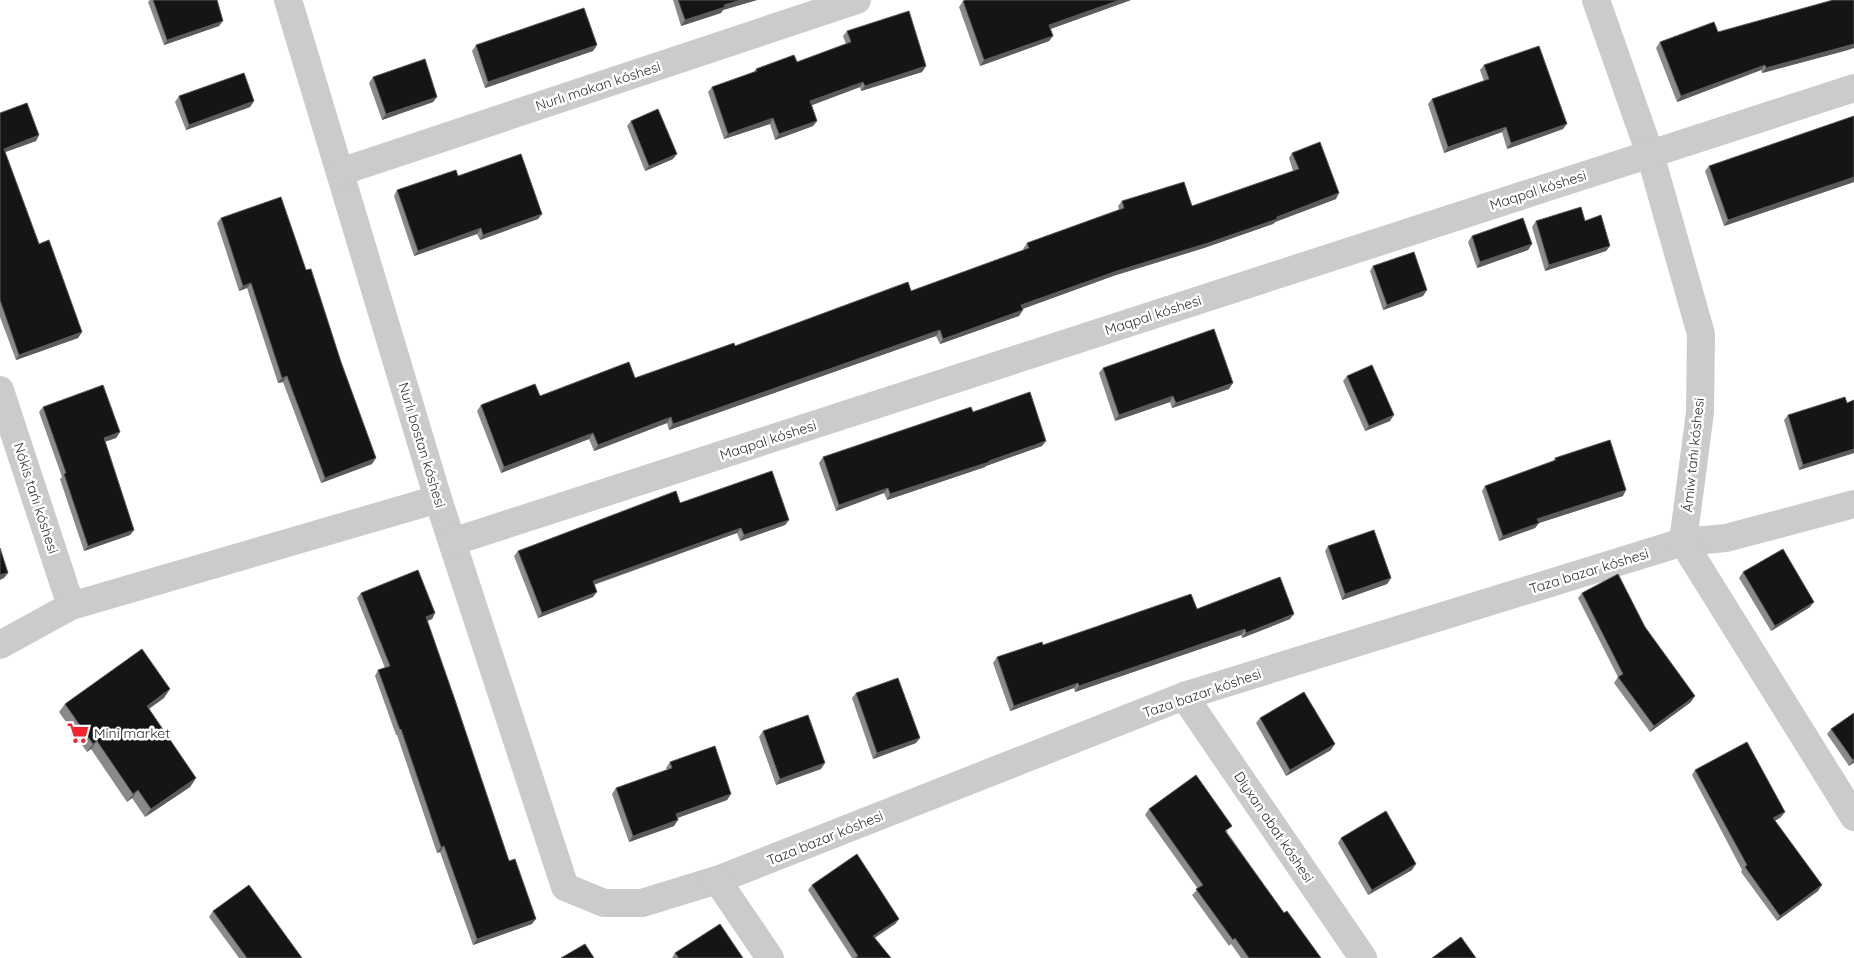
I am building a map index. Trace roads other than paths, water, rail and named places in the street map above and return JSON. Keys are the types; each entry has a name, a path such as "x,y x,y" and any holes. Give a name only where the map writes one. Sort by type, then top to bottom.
{"street":[{"name":"Nurlı bostan kóshesi","path":"288,0 438,499 565,887"},
{"name":"Nurlı makan kóshesi","path":"340,172 857,0"},
{"name":"Ámiw tańı kóshesi","path":"1596,0 1650,154 1701,334 1700,412 1683,542"},
{"name":"Maqpal kóshesi","path":"452,542 1854,88"},
{"name":"Nókis tańı kóshesi","path":"0,390 71,606"},
{"path":"0,645 71,606 438,499"},
{"name":"Taza bazar kóshesi","path":"565,887 604,904 642,903 718,880 1184,696 1683,542 1726,538 1854,504"},
{"path":"1683,542 1854,817"},
{"name":"Diyxan abat kóshesi","path":"1184,696 1363,958"},
{"path":"718,880 770,958"}],"place":[{"name":"Mini market","path":"78,733"}]}
